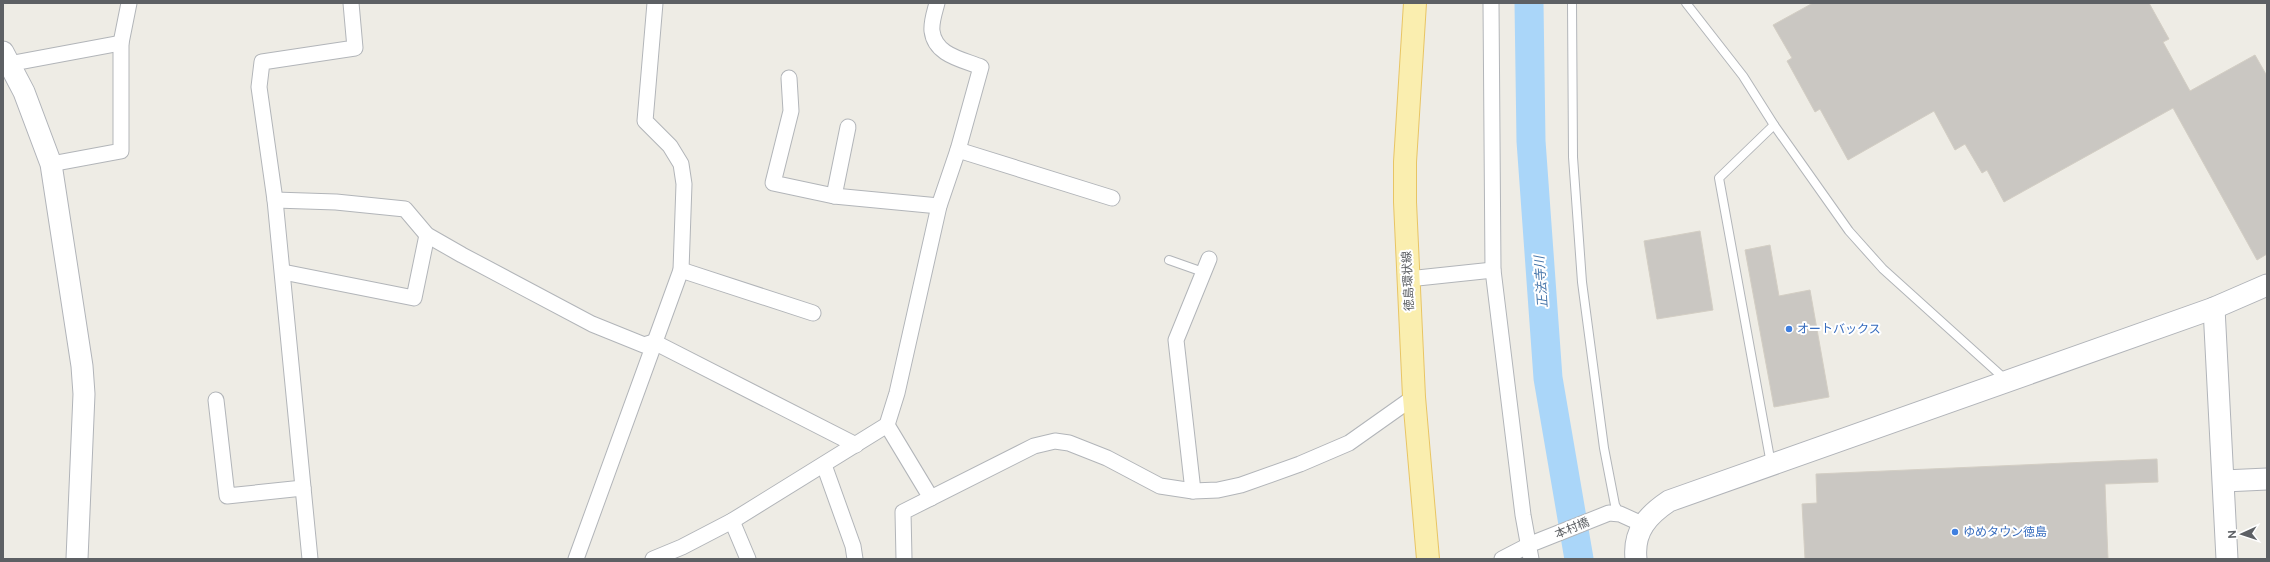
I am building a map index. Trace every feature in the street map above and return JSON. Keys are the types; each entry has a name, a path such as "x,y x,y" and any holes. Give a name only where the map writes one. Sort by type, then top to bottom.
{"main road":[{"name":"徳島環状線","path":"1415,3 1405,162 1408,279 1414,397 1428,559"}],"street":[{"path":"51,164 121,151 121,43 129,3"},
{"path":"310,559 283,272 275,200 259,87 262,62 355,48 351,3"},
{"path":"576,559 681,270 684,184 682,164 670,146 645,121 655,3"},
{"path":"653,559 682,547 732,521 886,425 899,386 939,206 958,150 981,67 945,53 936,45 932,30 937,3"},
{"path":"1491,3 1493,270 1523,515 1532,549"},
{"path":"77,559 84,394 82,366 51,164 33,114 5,60 121,43"},
{"path":"789,78 791,110 773,183 834,196 939,206"},
{"path":"834,196 848,127"},
{"path":"958,150 1112,198"},
{"path":"275,200 336,202 405,209 427,235 592,324 644,345 654,342 856,445"},
{"path":"283,272 414,298 427,235"},
{"path":"1193,491 1176,340 1206,266"},
{"path":"681,270 813,313"},
{"path":"1408,279 1493,270"},
{"path":"1636,559 1637,538 1642,524 1653,512 1670,501 2214,308 2267,284"},
{"path":"2214,308 2227,559"},
{"path":"904,559 903,512 1034,446 1055,442 1069,443 1107,458 1160,486 1193,491 1241,486 1300,464 1349,443 1414,397"},
{"path":"216,400 226,496 304,488"},
{"path":"886,425 931,498"},
{"path":"824,464 855,559"},
{"path":"2224,481 2267,479"},
{"path":"1614,514 1642,524"},
{"name":"本村橋","path":"1502,559 1532,549 1614,514"},
{"path":"732,521 748,559"}],"lane":[{"path":"1572,3 1573,157 1582,282 1604,448 1615,505 1614,514"},
{"path":"1686,3 1743,76 1774,125 1849,231 1883,269 2006,381"},
{"path":"1771,464 1719,178 1774,125"},
{"path":"1169,260 1206,266"}],"building":[{"path":"1813,3 2149,3 2169,39 2163,42 2190,91 2255,55 2267,76 2267,254 2257,260 2173,108 2004,202 1987,170 1982,173 1965,144 1955,150 1934,111 1848,160 1820,109 1815,112 1787,61 1792,58 1773,25"},
{"path":"1700,231 1713,310 1657,319 1644,241"},
{"path":"1770,245 1779,296 1810,290 1829,397 1774,407 1745,250"},
{"name":"ゆめタウン徳島","path":"2157,459 2158,482 2105,484 2108,559 1805,559 1802,504 1817,503 1816,474"}],"waterway":[{"name":"正法寺川","path":"1529,3 1531,141 1548,378 1579,559"}],"place":[{"name":"オートバックス","path":"1789,329"},
{"name":"ゆめタウン徳島","path":"1955,532"}]}
